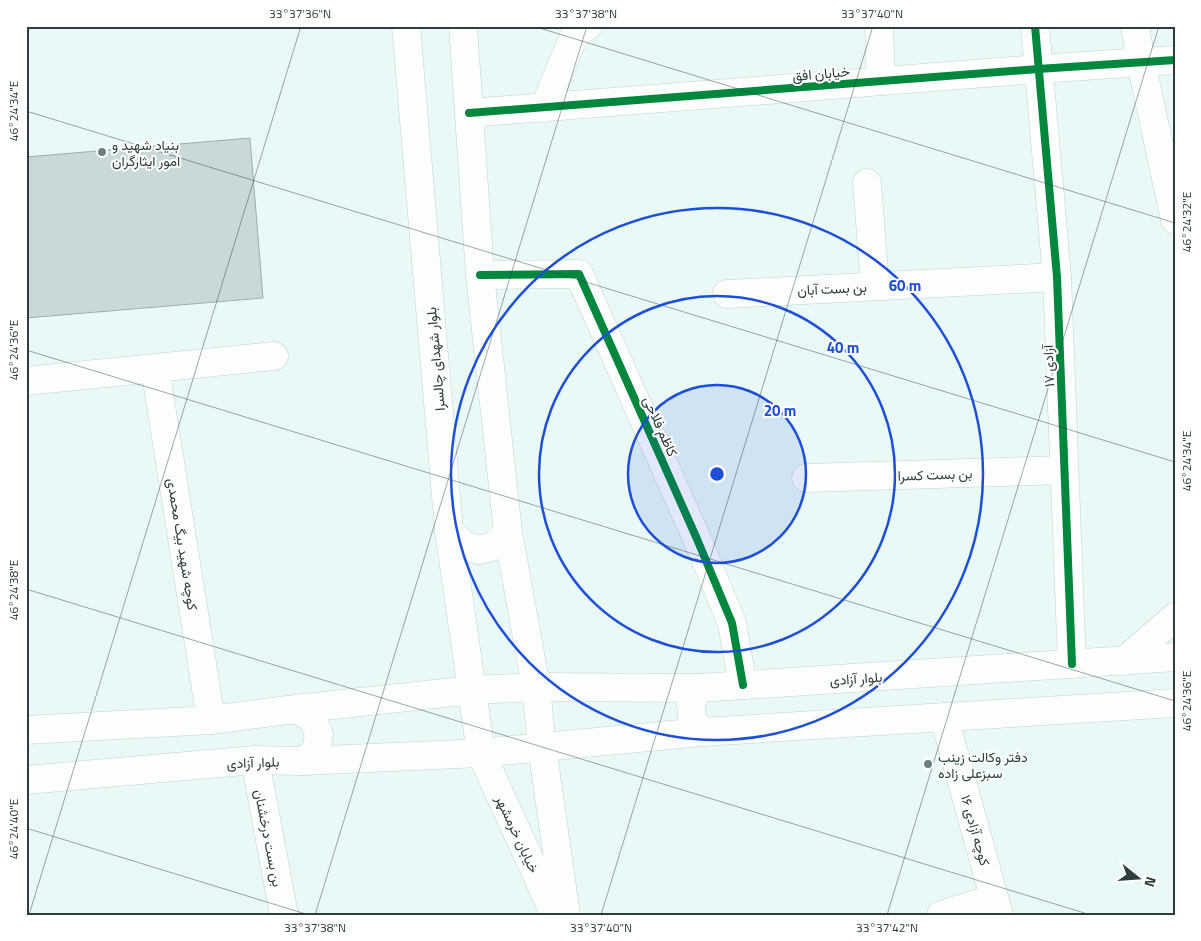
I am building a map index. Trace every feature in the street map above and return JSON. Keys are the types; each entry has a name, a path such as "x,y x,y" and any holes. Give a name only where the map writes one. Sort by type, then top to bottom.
{"street":[{"name":"بلوار شهدای چالسرا","path":"406,26 449,530 472,690"},
{"path":"463,26 480,275 508,532 536,687"},
{"path":"544,108 575,34 588,26"},
{"path":"879,26 881,81"},
{"name":"آزادی ۱۷","path":"1035,26 1057,276 1072,664"},
{"path":"1135,26 1175,220"},
{"name":"خیابان افق","path":"469,113 1175,60"},
{"path":"866,183 875,286"},
{"name":"کاظم فلاحی","path":"480,275 579,274 732,623 744,685"},
{"name":"بن بست آبان","path":"727,294 1057,276"},
{"path":"26,380 274,356"},
{"name":"کوچه شهید بیگ محمدی","path":"155,368 211,720"},
{"name":"بن بست کسرا","path":"806,478 1064,470"},
{"path":"449,530 464,545 478,550 492,547 508,532"},
{"path":"1124,661 1175,616"},
{"name":"بلوار آزادی","path":"472,690 536,687 699,688 1175,657"},
{"name":"خیابان خرمشهر","path":"536,687 542,747 566,915"},
{"path":"699,688 691,702 692,719 702,732"},
{"path":"26,730 211,720 472,690"},
{"name":"خیابان خرمشهر","path":"472,690 481,753 554,915"},
{"path":"542,747 702,732 1172,704"},
{"path":"296,709 312,718 319,734 316,751 303,761"},
{"name":"کوچه آزادی ۱۶","path":"944,717 997,906"},
{"name":"بلوار آزادی","path":"26,780 254,760 303,761 481,753 542,747"},
{"name":"بن بست درخشنان","path":"254,760 284,915"},
{"path":"941,915 997,906"}],"building":[{"path":"250,138 263,298 26,318 26,157"}],"cycle path":[{"path":"1035,26 1057,277 1072,664"},
{"path":"469,113 1175,60"},
{"path":"480,275 579,274 697,539 732,623 743,685"}],"place":[{"name":"بنیاد شهید و امور ایثارگران","path":"102,152"},
{"name":"دفتر وکالت زینب سبزعلی زاده","path":"928,764"}]}
